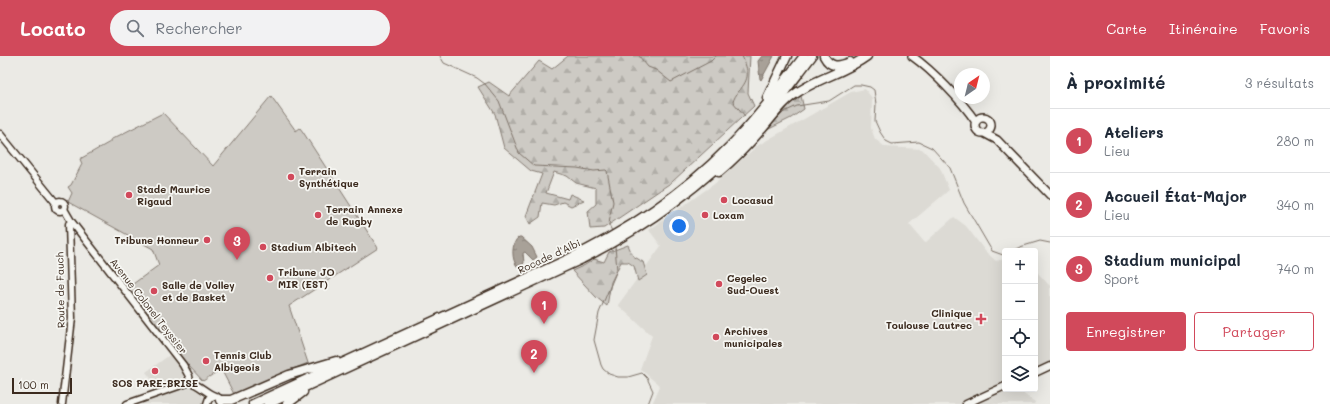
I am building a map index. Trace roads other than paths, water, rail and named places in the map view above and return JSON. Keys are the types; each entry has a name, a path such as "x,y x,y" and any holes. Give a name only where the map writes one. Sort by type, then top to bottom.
{"highway":[{"path":"749,125 768,97 787,56"},
{"name":"Rocade d'Albi","path":"268,404 561,266 630,226 673,196 717,158 749,125 804,56"},
{"name":"Rocade d'Albi","path":"253,404 618,241 681,198 720,165 759,124 812,56"},
{"path":"824,56 830,64 836,66 848,63 859,56"},
{"path":"618,241 652,223 710,180 746,147 780,107 791,97 808,86 852,67 867,56"},
{"path":"219,400 231,400 289,376 359,352 367,352"},
{"path":"288,404 312,387 314,383"}],"main road":[{"path":"912,56 927,68 954,96"},
{"path":"961,104 976,122 979,132 997,140"},
{"path":"963,104 974,113 990,120 993,134 997,140 1050,195"},
{"path":"976,122 983,117"},
{"path":"984,133 989,131 991,126"},
{"path":"0,134 56,203 62,201 65,205 62,210"},
{"name":"Avenue Colonel Teyssier","path":"62,210 69,224 77,230"},
{"name":"Avenue Colonel Teyssier","path":"62,210 183,365 189,376 190,382"},
{"name":"Route de Fauch","path":"62,404 72,318 69,224"},
{"path":"1038,372 1050,366"},
{"path":"127,404 180,384 190,382 219,400"},
{"path":"966,404 1002,387"},
{"path":"205,392 208,402"},
{"path":"208,402 211,397 219,400"}],"water":[{"path":"762,56 774,56 761,80 758,61"},
{"path":"521,237 532,247 537,257 533,260 525,252 523,253 524,263 518,267 513,256 513,247 516,239"}],"waterway":[{"path":"440,56 444,63 477,78 485,84 499,101 519,153 534,166 577,168 594,171 606,170 613,202 610,215"},
{"path":"639,56 648,67 656,70 671,82 711,61 716,56"},
{"path":"742,56 746,66 747,78 735,96 733,102 745,116"},
{"path":"769,127 784,112 797,106 829,101 854,85 870,87 874,90 876,104 875,121 886,141 892,144 919,142 932,148 950,168 964,203 992,251 1002,255"},
{"path":"610,217 609,225 612,231"},
{"path":"1018,248 1040,241 1050,243"},
{"path":"615,246 617,270 599,313 594,340 601,365 609,374 618,377 628,377 642,373 647,378 653,391 648,404"}],"place":[{"name":"Terrain Synthétique","path":"291,177"},
{"name":"Stade Maurice Rigaud","path":"129,195"},
{"name":"Locasud","path":"724,200"},
{"name":"Terrain Annexe de Rugby","path":"318,215"},
{"name":"Loxam","path":"705,215"},
{"name":"Tribune Honneur","path":"207,240"},
{"name":"Stadium Albitech","path":"263,247"},
{"name":"Stadium municipal","path":"237,260"},
{"name":"Tribune JO MIR (EST)","path":"270,278"},
{"name":"Cegelec Sud-Ouest","path":"719,284"},
{"name":"Salle de Volley et de Basket","path":"154,291"},
{"name":"Clinique Toulouse Lautrec","path":"981,319"},
{"name":"Ateliers","path":"544,324"},
{"name":"Archives municipales","path":"716,337"},
{"name":"Tennis Club Albigeois","path":"206,361"},
{"name":"SOS PARE-BRISE","path":"155,371"},
{"name":"Accueil État-Major","path":"534,373"}]}
